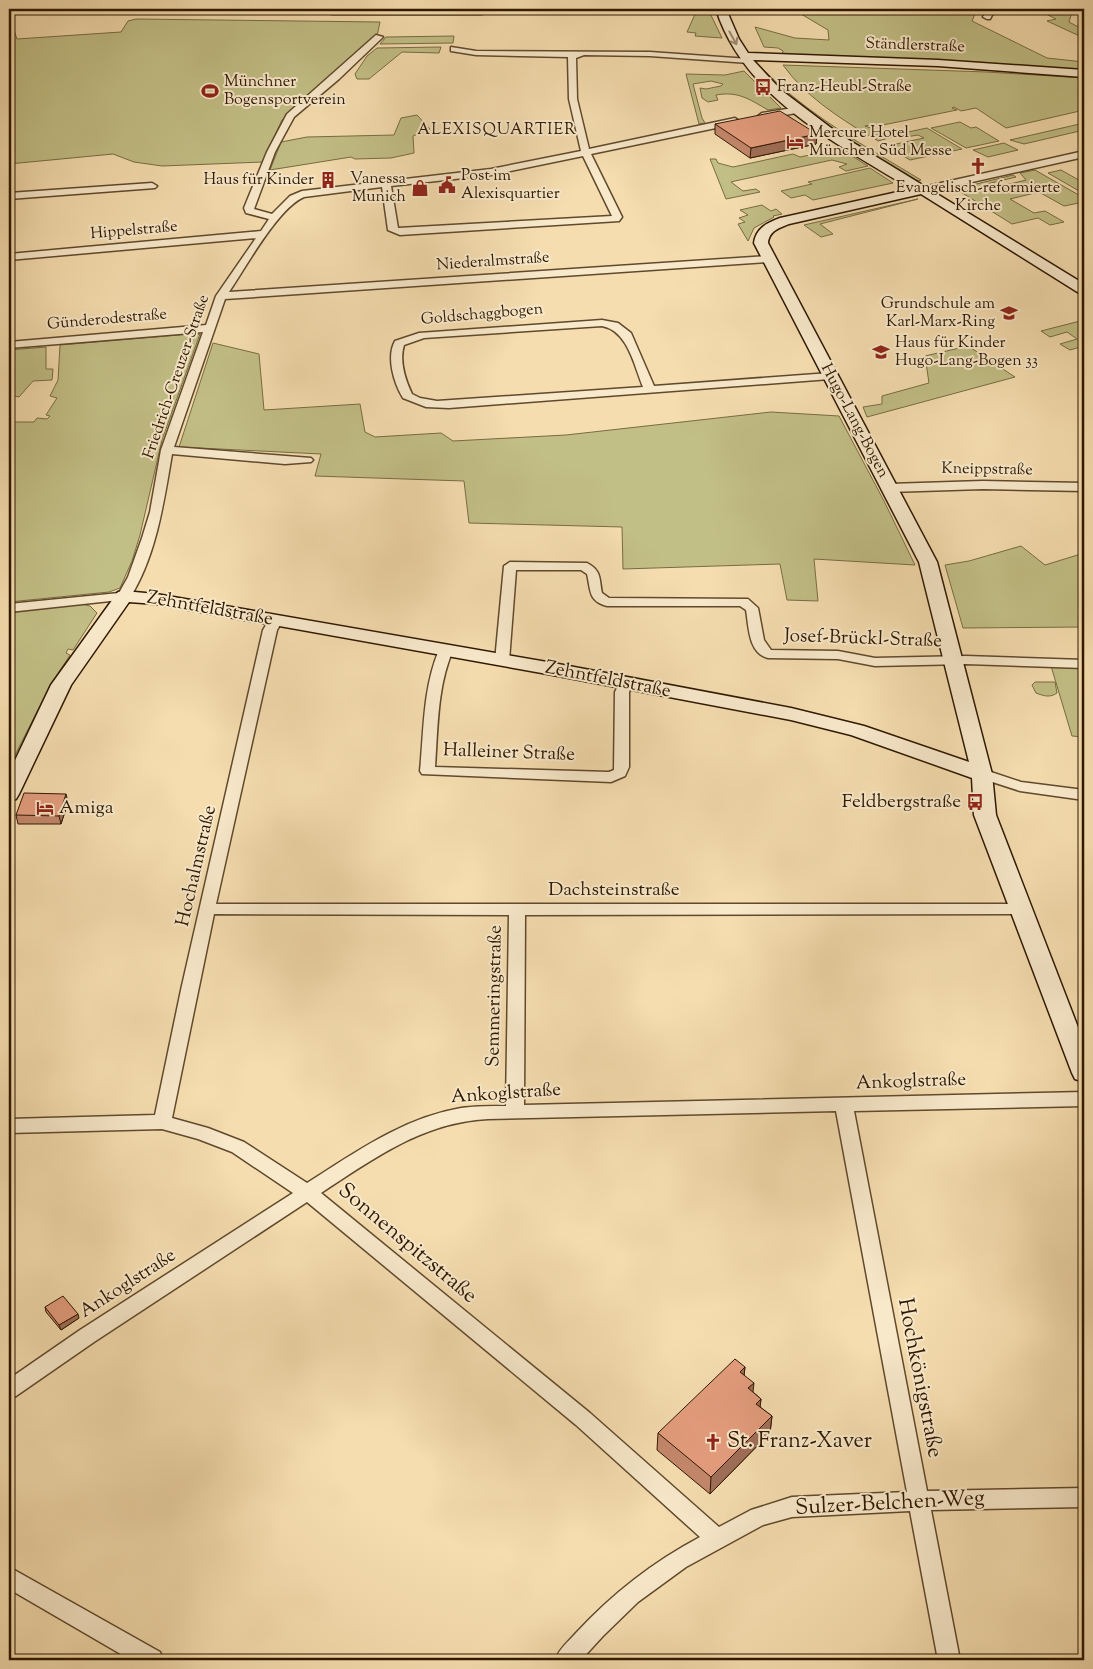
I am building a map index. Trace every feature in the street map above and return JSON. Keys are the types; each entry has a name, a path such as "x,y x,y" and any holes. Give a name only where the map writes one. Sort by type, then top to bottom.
{"street":[{"path":"327,9 333,12 482,10 482,23"},
{"path":"721,9 731,34 754,59 828,119 1084,290"},
{"path":"987,17 991,9"},
{"path":"275,218 255,214 249,211 249,208 282,128 295,110 336,77 379,37"},
{"path":"751,44 754,59 772,86 799,110 832,133 1084,278"},
{"path":"454,50 476,53 575,56 584,54 643,54 754,59"},
{"path":"386,184 393,230 396,232 616,219 617,217 586,153 574,99 572,57 575,56"},
{"name":"Ständlerstraße","path":"754,59 1084,75"},
{"path":"263,234 285,205 296,196 491,172 749,118 799,110"},
{"path":"930,188 1084,154"},
{"path":"9,196 152,186"},
{"name":"Hugo-Lang-Bogen","path":"930,188 791,220 772,226 764,233 761,239 762,247 768,259 928,562 982,774"},
{"name":"Hippelstraße","path":"9,257 263,234"},
{"name":"Friedrich-Creuzer-Straße","path":"124,596 134,577 156,512 167,450 221,296 263,234"},
{"name":"Niederalmstraße","path":"221,296 768,259"},
{"name":"Goldschaggbogen","path":"650,389 627,335 614,325 602,323 423,335 399,343 396,350 399,369 407,396 423,403 471,402 830,376"},
{"name":"Günderodestraße","path":"9,345 209,328"},
{"path":"167,450 285,460 306,460"},
{"name":"Kneippstraße","path":"888,488 948,485 1084,488"},
{"name":"Josef-Brückl-Straße","path":"502,661 510,566 583,566 589,568 595,575 595,595 599,599 608,602 743,602 752,608 759,644 764,652 768,654 838,655 875,662 952,661"},
{"path":"9,609 124,596"},
{"path":"9,794 61,685 124,596"},
{"name":"Zehntfeldstraße","path":"124,596 162,600 446,650 626,683 841,726 1020,786 1084,796"},
{"name":"Hochalmstraße","path":"162,1122 207,909 270,630 276,620"},
{"name":"Halleiner Straße","path":"446,650 441,659 435,689 427,770 611,776 620,773 622,767 622,692 626,683"},
{"path":"952,661 1084,664"},
{"path":"982,774 984,789 983,806 987,821 1084,1073"},
{"name":"Dachsteinstraße","path":"207,909 1022,909"},
{"name":"Semmeringstraße","path":"515,1112 517,910"},
{"name":"Ankoglstraße","path":"9,1390 95,1331 382,1144 403,1133 431,1123 461,1115 515,1112 1084,1099"},
{"name":"Hochkönigstraße","path":"844,1105 949,1660"},
{"name":"Sonnenspitzstraße","path":"9,1126 162,1122 202,1133 238,1147 308,1192 583,1419 716,1538"},
{"name":"Sulzer-Belchen-Weg","path":"566,1660 595,1628 630,1595 678,1560 758,1517 792,1507 919,1501 1084,1497"},
{"path":"9,1577 152,1660"}],"shaded area":[{"path":"695,9 708,9 722,38 695,36 696,33 687,32 696,12"},
{"path":"773,9 977,9 972,21 1047,58 1084,62 1084,71 981,63 782,55 783,51 778,48 764,47 755,27 795,38 829,40 828,30 801,14"},
{"path":"1073,9 1069,22 1084,30 1084,38 1047,21 1056,19 1040,11"},
{"path":"136,19 380,22 377,36 282,120 263,162 162,166 134,162 113,154 9,164 9,21 11,21 17,39 121,32 128,21"},
{"path":"454,36 453,43 380,44 386,37"},
{"path":"441,47 439,53 402,52 369,79 357,79 355,74 367,56 377,48"},
{"path":"783,65 987,72 1084,78 1084,110 1006,128 976,108 961,111 954,107 952,108 957,110 878,126 875,124 865,126 871,128 879,135 869,136 811,96"},
{"path":"762,68 798,101 838,129 921,180 918,181 815,117 777,87 759,69"},
{"path":"744,71 781,108 768,110 749,99 731,94 716,95 718,100 708,102 702,98 700,88 706,89 723,84 711,81 693,84 705,123 699,124 686,74 725,75"},
{"path":"417,115 430,129 413,136 414,153 391,158 355,159 351,157 270,170 281,142 307,137 394,135 401,118"},
{"path":"960,122 971,128 976,127 999,141 966,148 931,128"},
{"path":"1084,123 1084,130 1024,144 1010,140"},
{"path":"927,128 962,149 910,160 887,146 924,138 918,135 900,138 896,136 878,141 875,139"},
{"path":"1004,143 1018,150 988,157 973,150"},
{"path":"829,151 833,153 844,151 868,166 846,171 839,167 847,164 832,160 735,181 731,182 743,191 756,189 760,192 726,199 710,159 716,159 718,163 733,167 793,154 800,157"},
{"path":"870,168 893,183 813,200 805,195 791,198 781,191 812,184 808,182"},
{"path":"1035,170 1084,198 1084,202 1064,206 1039,192 1010,199 1034,213 1045,211 1064,222 1050,225 1038,218 1012,224 956,189 1013,175 1016,177 983,185 990,189 1026,180 1020,173"},
{"path":"1061,170 1084,183 1084,190 1079,191 1048,173"},
{"path":"918,199 820,224 833,234 821,237 804,225"},
{"path":"762,205 771,211 776,209 782,214 773,216 754,228 748,241 738,224 745,222 739,218 748,215 740,210"},
{"path":"1084,320 1084,346 1070,350 1060,344 1077,339 1067,332 1050,337 1041,331"},
{"path":"200,334 162,440 140,535 132,561 120,588 109,592 9,602 9,422 34,422 37,418 47,419 50,416 46,415 57,398 50,396 58,380 60,345"},
{"path":"213,343 259,354 264,410 360,404 365,432 375,437 441,433 453,441 566,435 771,412 839,416 915,565 814,559 818,601 787,600 780,564 623,569 622,527 469,523 464,481 315,476 321,454 179,447"},
{"path":"968,346 1015,377 867,417 863,407 882,404 882,396 929,383 925,356"},
{"path":"46,347 46,369 53,369 52,380 33,381 19,397 9,395 9,350"},
{"path":"1021,546 1045,565 1084,553 1084,627 963,628 945,565 969,561"},
{"path":"82,604 90,606 97,613 73,650 68,649 66,653 70,655 51,684 9,767 9,627 15,612"},
{"path":"1051,666 1084,668 1084,689 1080,689 1084,696 1084,737 1072,736"},
{"path":"1035,682 1055,682 1057,693 1047,696 1036,693 1032,685"}],"building":[{"path":"780,111 817,134 751,148 715,124"},
{"path":"24,793 66,794 59,816 16,815"},
{"path":"63,1296 78,1314 59,1325 45,1307"},
{"name":"St. Franz-Xaver","path":"735,1359 745,1367 740,1372 754,1383 748,1388 761,1399 756,1404 772,1416 711,1477 658,1433"}],"place":[{"name":"Franz-Heubl-Straße","path":"763,87"},
{"name":"Münchner Bogensportverein","path":"210,91"},
{"name":"Mercure Hotel München Süd Messe","path":"795,142"},
{"name":"Evangelisch-reformierte Kirche","path":"978,166"},
{"name":"Haus für Kinder","path":"328,180"},
{"name":"Post im Alexisquartier","path":"447,185"},
{"name":"Vanessa Munich","path":"420,188"},
{"name":"Grundschule am Karl-Marx-Ring","path":"1009,313"},
{"name":"Haus für Kinder Hugo-Lang-Bogen 33","path":"881,352"},
{"name":"Feldbergstraße","path":"975,802"},
{"name":"Amiga","path":"45,808"},
{"name":"St. Franz-Xaver","path":"713,1442"}],"district":[{"name":"ALEXISQUARTIER","path":"497,130"}]}
